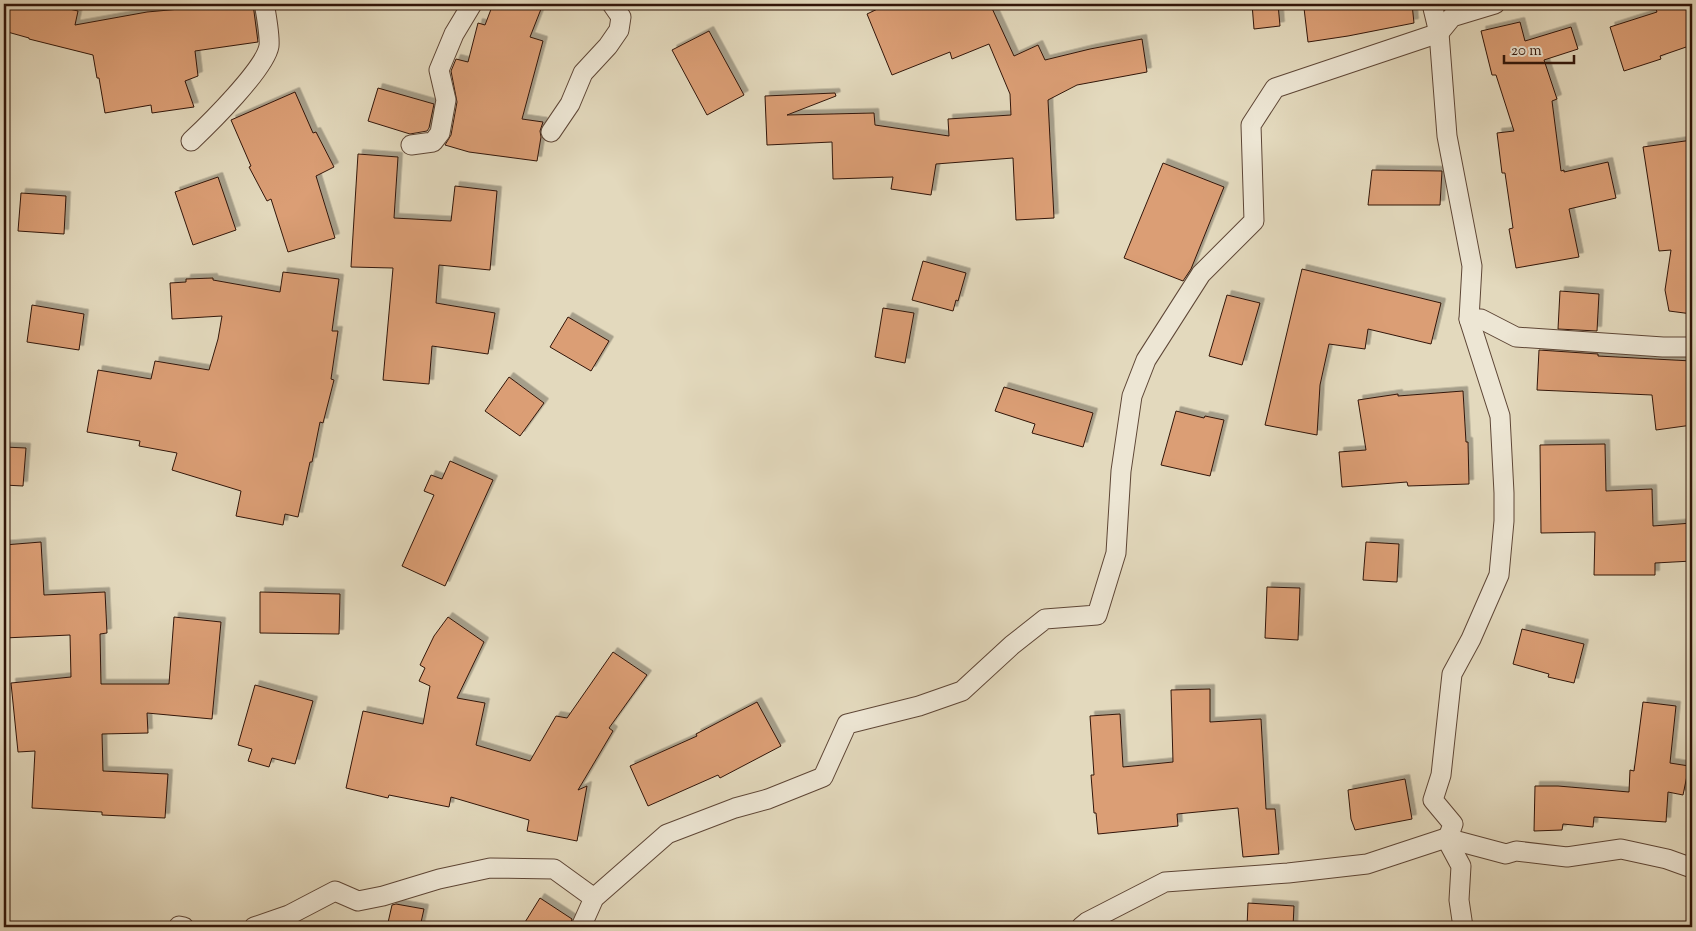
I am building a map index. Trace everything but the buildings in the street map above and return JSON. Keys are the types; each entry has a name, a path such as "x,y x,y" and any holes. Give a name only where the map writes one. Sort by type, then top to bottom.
{"street":[{"path":"192,141 215,119 260,64 269,46 264,4"},
{"path":"411,145 434,142 440,133 446,100 439,70 454,34 472,4"},
{"path":"551,132 570,104 583,73 608,46 619,30 621,17 612,4"},
{"path":"1432,4 1439,33 1447,136 1472,266 1469,319 1500,416 1504,494 1504,521 1499,576 1452,674 1441,775 1432,800 1453,824 1446,838"},
{"path":"582,927 594,898 666,834 735,808 768,799 823,777 846,724 919,706 962,691 1012,645 1045,619 1097,616 1116,553 1121,470 1132,396 1146,360 1201,274 1254,221 1251,125 1276,88 1439,33 1452,17 1495,4"},
{"path":"1469,319 1481,319 1516,337 1663,347 1692,347"},
{"path":"1446,838 1461,866 1459,900 1463,927"},
{"path":"1081,927 1087,922 1165,882 1288,873 1367,864 1446,838 1506,854 1516,851 1568,857 1621,849 1667,859 1692,868"},
{"path":"254,927 289,915 335,891 358,901 383,896 439,879 490,868 554,869 594,898"}]}
